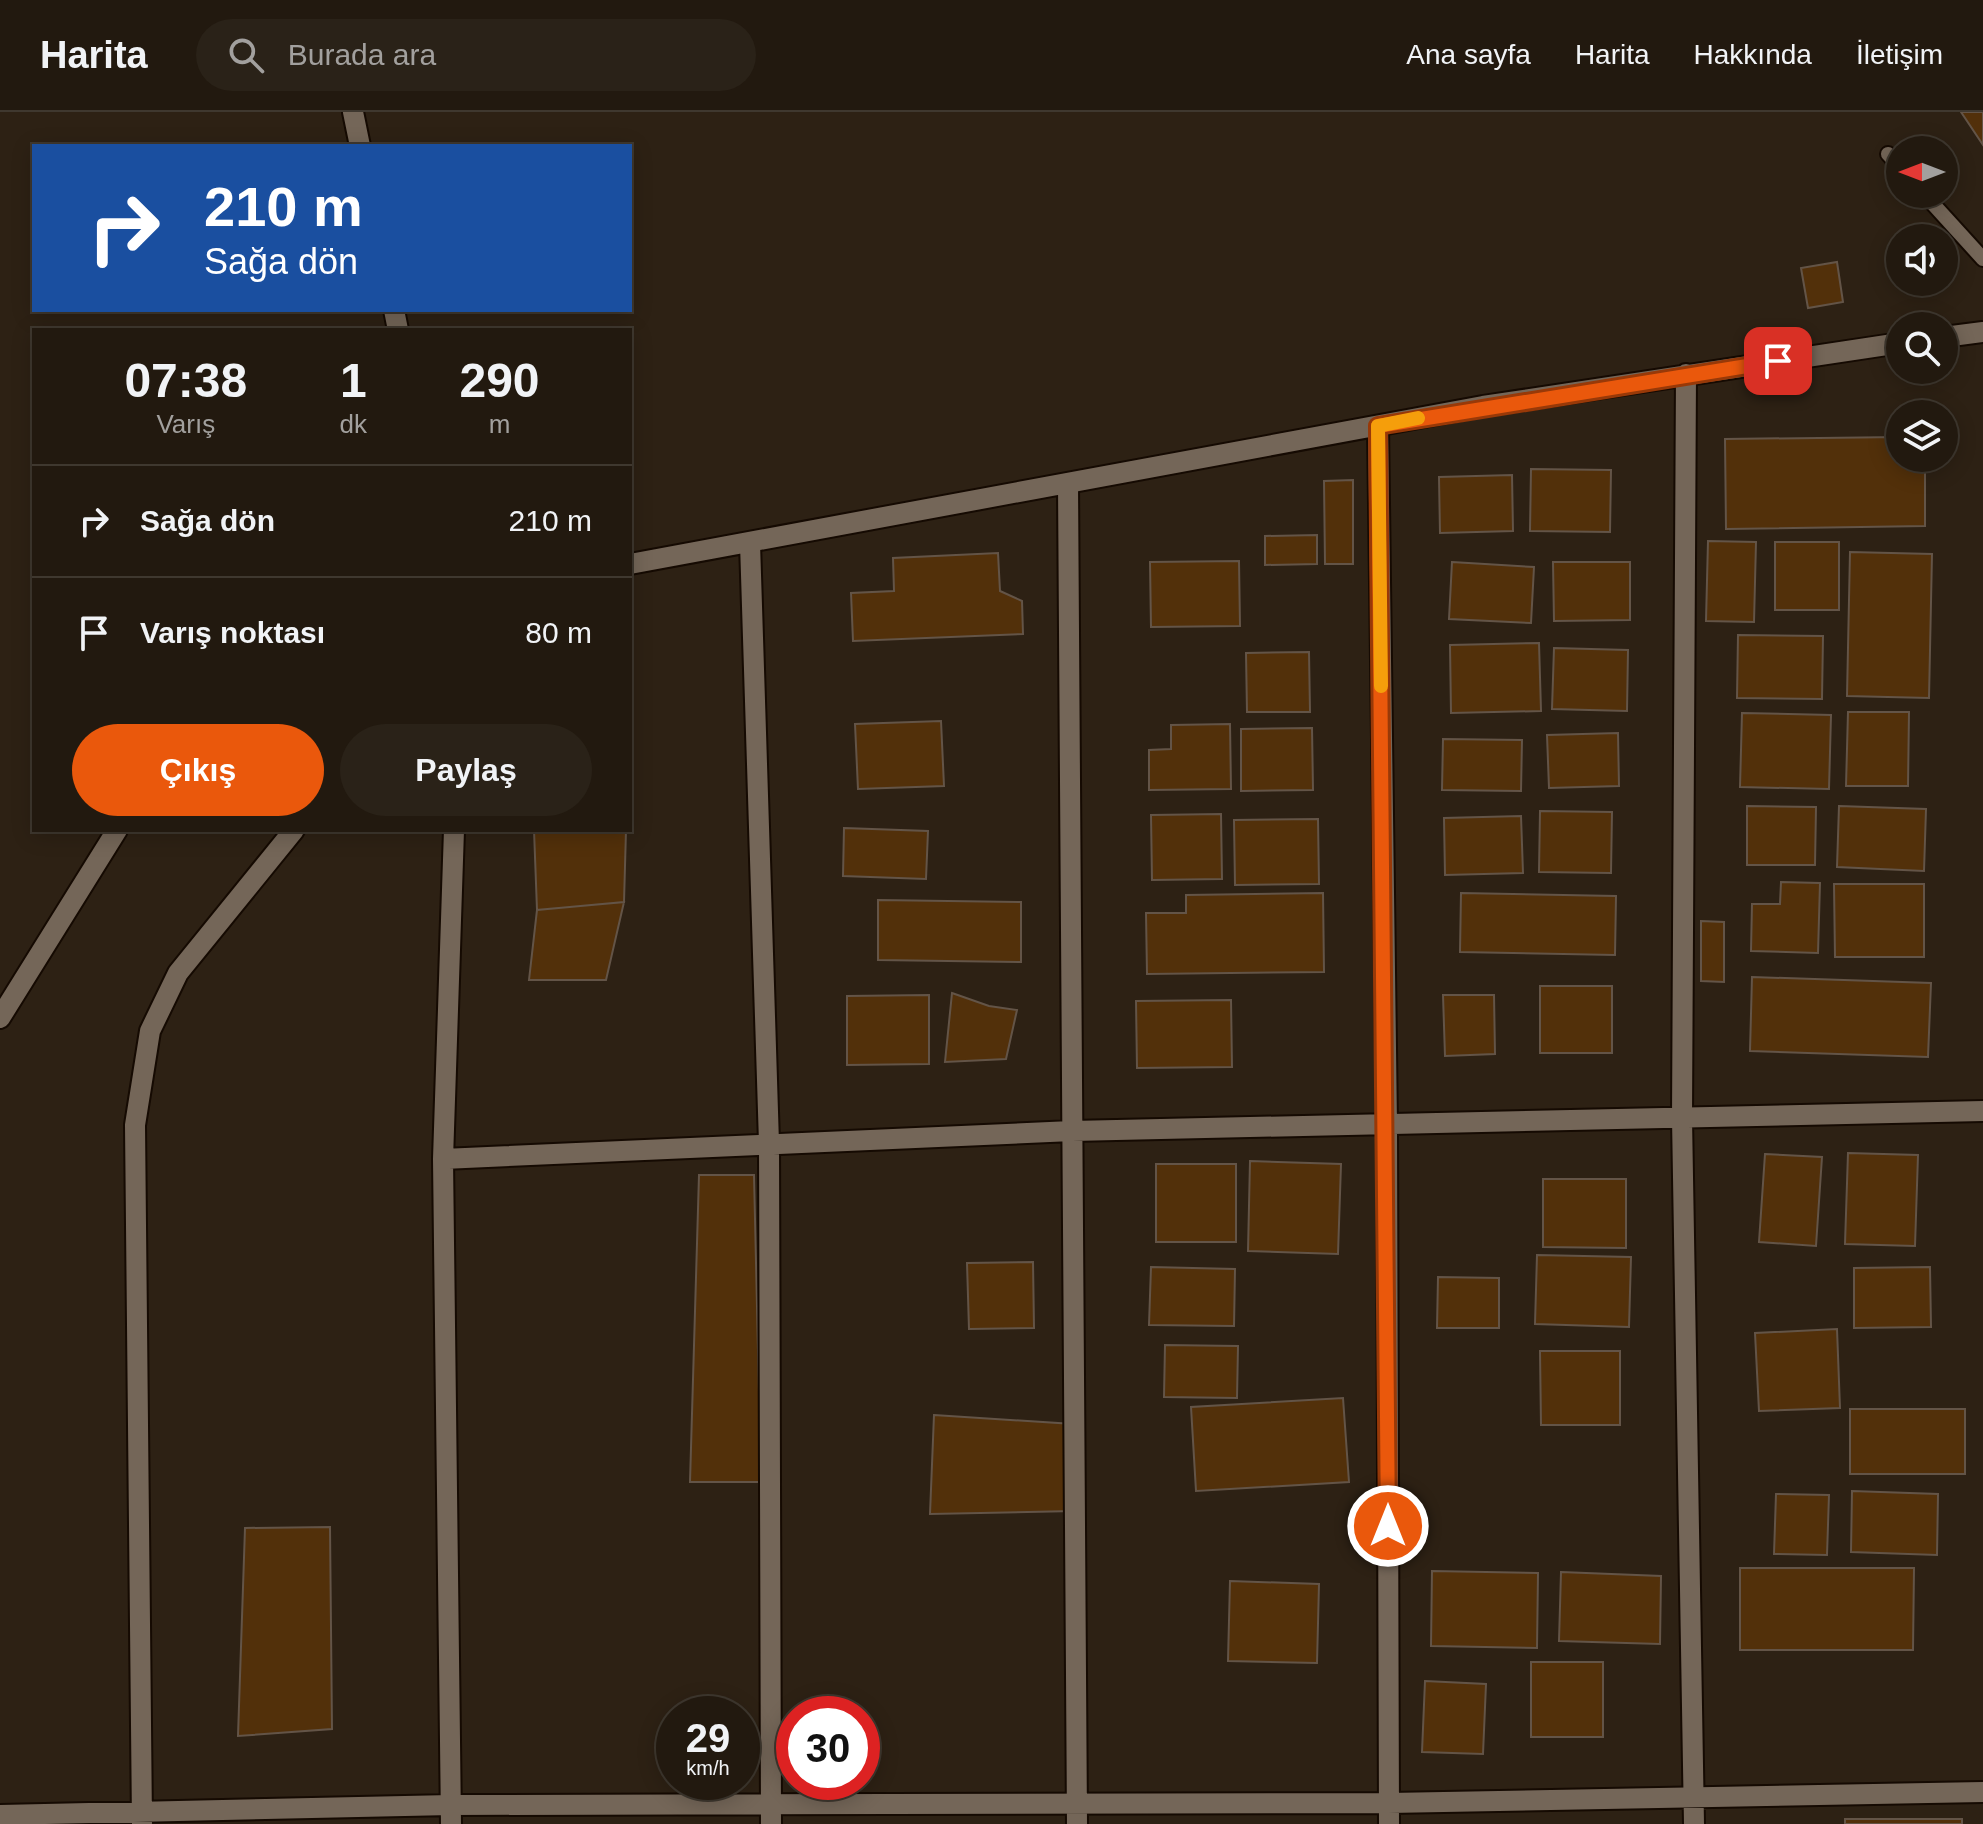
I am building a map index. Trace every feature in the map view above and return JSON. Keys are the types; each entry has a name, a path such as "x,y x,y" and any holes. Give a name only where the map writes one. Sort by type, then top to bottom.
{"street":[{"path":"353,112 360,144"},
{"path":"1958,335 1983,332"},
{"path":"632,564 1378,426 1686,374 1886,345"},
{"path":"1686,374 1682,1118 1694,1824"},
{"path":"1378,426 1387,1126 1389,1814"},
{"path":"1068,483 1077,1815"},
{"path":"750,543 769,1143 770,1814"},
{"path":"0,1018 116,832"},
{"path":"142,1817 135,1141 140,1093 150,1031 178,973 292,832"},
{"path":"451,1815 443,1159 454,832"},
{"path":"443,1159 1072,1131 1983,1111"},
{"path":"0,1815 1389,1814 1694,1798 1983,1792"}],"lane":[{"path":"1937,208 1983,259"}],"building":[{"path":"1961,112 1983,112 1983,145"},
{"path":"1837,262 1843,302 1808,308 1801,268"},
{"path":"1886,437 1886,472 1925,472 1925,526 1726,529 1725,439"},
{"path":"1531,469 1611,470 1610,532 1530,531"},
{"path":"1512,475 1513,531 1440,533 1439,477"},
{"path":"1353,480 1353,564 1325,564 1324,481"},
{"path":"1317,535 1317,564 1265,565 1265,536"},
{"path":"1708,541 1756,542 1754,622 1706,621"},
{"path":"1775,542 1839,542 1839,610 1775,610"},
{"path":"1850,552 1932,554 1929,698 1847,696"},
{"path":"998,553 1000,591 1022,601 1023,634 853,641 851,593 894,591 893,558"},
{"path":"1239,561 1240,626 1151,627 1150,562"},
{"path":"1452,562 1534,567 1531,623 1449,619"},
{"path":"1553,562 1630,562 1630,620 1554,621"},
{"path":"1738,635 1823,636 1822,699 1737,698"},
{"path":"1539,643 1541,711 1451,713 1450,645"},
{"path":"1554,648 1628,650 1627,711 1552,709"},
{"path":"1309,652 1310,712 1247,712 1246,653"},
{"path":"1848,712 1909,712 1908,786 1846,786"},
{"path":"1742,713 1831,715 1829,789 1740,787"},
{"path":"941,721 944,786 858,789 855,724"},
{"path":"1230,724 1231,789 1149,790 1149,750 1171,749 1171,725"},
{"path":"1312,728 1313,790 1241,791 1241,729"},
{"path":"1618,733 1619,786 1549,788 1547,735"},
{"path":"1443,739 1522,740 1521,791 1442,790"},
{"path":"1747,806 1816,807 1815,865 1747,865"},
{"path":"1839,806 1926,809 1924,871 1837,867"},
{"path":"1540,811 1612,812 1611,873 1539,872"},
{"path":"1221,814 1222,879 1152,880 1151,815"},
{"path":"1521,816 1523,873 1445,875 1444,818"},
{"path":"1318,819 1319,884 1235,885 1234,820"},
{"path":"844,828 928,831 926,879 843,876"},
{"path":"534,832 626,832 624,902 537,910"},
{"path":"1781,882 1820,883 1818,953 1751,951 1752,904 1780,904"},
{"path":"1834,884 1924,884 1924,957 1835,957"},
{"path":"1323,893 1324,972 1147,974 1146,913 1186,913 1186,895"},
{"path":"1461,893 1616,896 1615,955 1460,952"},
{"path":"878,900 1021,902 1021,962 878,960"},
{"path":"624,902 606,980 529,980 537,910"},
{"path":"1701,921 1724,922 1724,982 1701,981"},
{"path":"1752,977 1931,983 1928,1057 1750,1051"},
{"path":"1540,986 1612,986 1612,1053 1540,1053"},
{"path":"952,993 989,1006 1017,1010 1006,1059 945,1062"},
{"path":"929,995 929,1064 847,1065 847,996"},
{"path":"1443,995 1494,995 1495,1054 1445,1056"},
{"path":"1231,1000 1232,1067 1137,1068 1136,1001"},
{"path":"1848,1153 1918,1155 1915,1246 1845,1244"},
{"path":"1765,1154 1822,1157 1816,1246 1759,1242"},
{"path":"1250,1161 1341,1164 1338,1254 1248,1251"},
{"path":"1156,1164 1236,1164 1236,1242 1156,1242"},
{"path":"699,1175 754,1175 761,1482 690,1482"},
{"path":"1543,1179 1626,1179 1626,1248 1543,1247"},
{"path":"1537,1255 1631,1257 1629,1327 1535,1324"},
{"path":"1033,1262 1034,1328 969,1329 967,1263"},
{"path":"1151,1267 1235,1269 1234,1326 1149,1325"},
{"path":"1930,1267 1931,1327 1854,1328 1854,1268"},
{"path":"1438,1277 1499,1278 1499,1328 1437,1328"},
{"path":"1837,1329 1840,1408 1759,1411 1755,1333"},
{"path":"1165,1345 1238,1346 1237,1398 1164,1397"},
{"path":"1540,1351 1620,1351 1620,1425 1541,1425"},
{"path":"1343,1398 1349,1482 1196,1491 1191,1407"},
{"path":"1850,1409 1965,1409 1965,1474 1850,1474"},
{"path":"934,1415 1073,1424 1074,1511 930,1514"},
{"path":"1852,1491 1938,1494 1937,1555 1851,1552"},
{"path":"1776,1494 1829,1495 1827,1555 1774,1554"},
{"path":"330,1527 332,1729 238,1736 245,1528"},
{"path":"1740,1568 1914,1568 1913,1650 1740,1650"},
{"path":"1432,1571 1538,1573 1537,1648 1431,1646"},
{"path":"1561,1572 1661,1576 1660,1644 1559,1641"},
{"path":"1230,1581 1319,1584 1317,1663 1228,1661"},
{"path":"1531,1662 1603,1662 1603,1737 1531,1737"},
{"path":"1425,1681 1486,1684 1483,1754 1422,1752"},
{"path":"1845,1819 1962,1819 1962,1824 1845,1824"}],"slow traffic":[{"path":"1381,686 1378,426 1418,418"}],"route":[{"path":"1388,1526 1387,1126 1378,426 1483,406 1778,361"}]}
